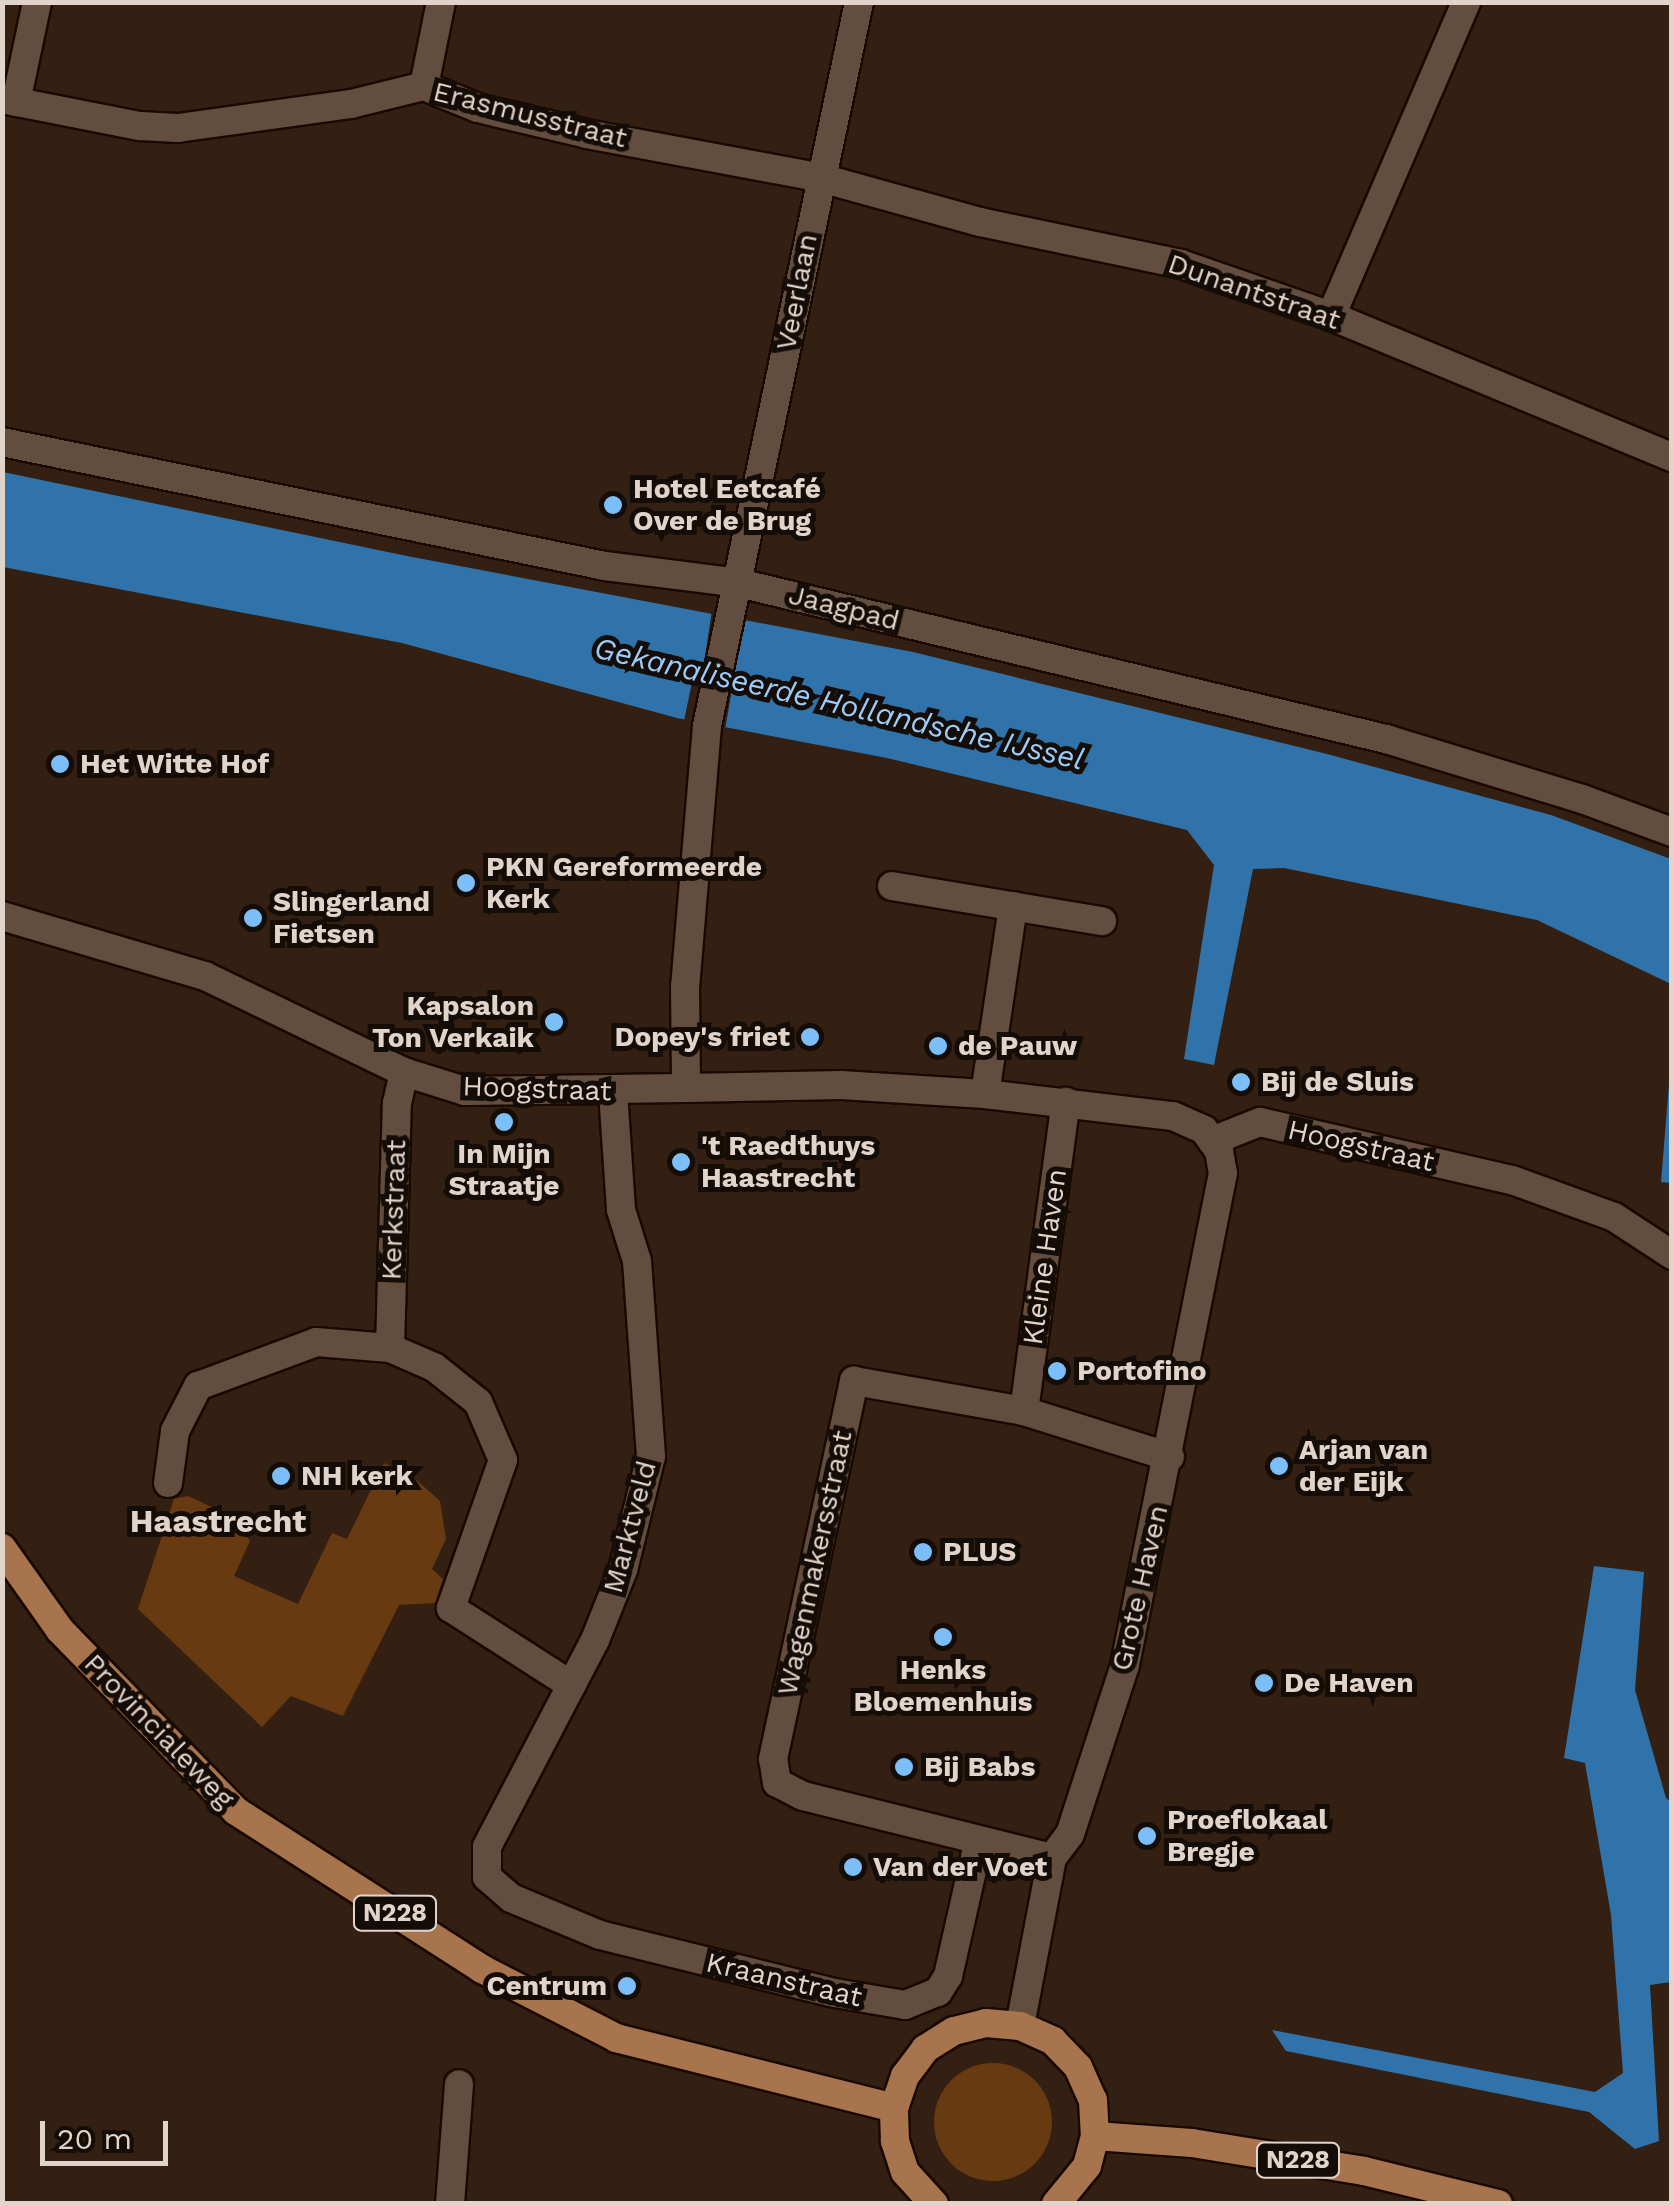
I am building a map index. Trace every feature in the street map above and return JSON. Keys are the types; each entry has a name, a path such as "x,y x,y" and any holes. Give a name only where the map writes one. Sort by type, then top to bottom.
{"main road":[{"name":"Provincialeweg","path":"2,1548 60,1630 236,1812 466,1958 616,2038 894,2108"},
{"path":"934,2204 906,2172 895,2141 894,2108 905,2076 926,2049 954,2031 986,2023 1020,2026 1053,2042 1078,2067 1092,2100 1095,2136 1087,2166 1056,2204"},
{"name":"N228","path":"1095,2136 1192,2143 1364,2171 1498,2204"}],"street":[{"path":"9,100 37,2"},
{"path":"424,86 441,2"},
{"name":"Veerlaan","path":"686,1088 686,986 707,726 860,2"},
{"path":"1332,316 1466,2"},
{"name":"Erasmusstraat","path":"9,100 140,126 178,128 351,104 424,86 478,108 587,134 820,178"},
{"name":"Dunantstraat","path":"820,178 980,222 1181,264 1332,316 1672,458"},
{"name":"Jaagpad","path":"2,442 605,566 738,583 1386,739 1582,798 1672,832"},
{"path":"892,886 1102,921"},
{"path":"985,1094 1013,906"},
{"name":"Hoogstraat","path":"2,916 206,976 404,1072 465,1091 841,1086 985,1094 1173,1116 1204,1130 1212,1141 1260,1122 1512,1180 1614,1217 1672,1256"},
{"name":"Kerkstraat","path":"390,1348 397,1104 404,1072"},
{"name":"Marktveld","path":"487,1877 487,1846 595,1640 623,1570 652,1456 636,1261 621,1210 613,1092"},
{"name":"Kleine Haven","path":"1024,1411 1066,1102"},
{"name":"Grote Haven","path":"1020,2026 1052,1858 1070,1834 1124,1665 1170,1457 1220,1197 1223,1173 1212,1141"},
{"path":"168,1483 175,1431 198,1386 316,1342 390,1348 434,1367 478,1402 503,1460 451,1608 570,1684"},
{"name":"Wagenmakersstraat","path":"1052,1858 803,1796 777,1783 773,1759 854,1381 1024,1411 1170,1457"},
{"name":"Kraanstraat","path":"487,1877 510,1898 600,1935 835,1993 905,2005 938,1992 948,1976 979,1840"},
{"path":"450,2204 459,2084"}],"shaded area":[{"path":"384,1463 412,1476 440,1501 446,1539 432,1569 443,1579 435,1603 399,1605 343,1716 291,1696 262,1727 138,1609 174,1499 188,1496 235,1518 250,1541 234,1576 298,1604 332,1533 347,1539"},
{"path":"993,2063 1016,2067 1035,2080 1048,2099 1052,2122 1048,2145 1035,2164 1016,2177 993,2181 970,2177 951,2164 938,2145 934,2122 938,2099 951,2080 970,2067"}],"water":[{"name":"Gekanaliseerde Hollandsche IJssel","path":"3,472 407,556 913,652 1327,754 1551,815 1671,859 1671,984 1537,920 1284,868 1253,869 1214,1065 1184,1059 1214,865 1187,830 887,758 677,718 402,643 3,567"},
{"path":"1671,1060 1671,1183 1661,1182"},
{"path":"1594,1566 1644,1572 1635,1690 1666,1798 1671,1802 1671,1982 1650,1985 1659,2141 1635,2149 1589,2112 1286,2051 1272,2030 1595,2092 1623,2073 1611,1915 1585,1763 1564,1758"}],"pier":[{"path":"712,610 743,617 725,688 732,689 725,730 684,721 692,682 701,683"}],"place":[{"name":"Hotel Eetcafé Over de Brug","path":"613,505"},
{"name":"Het Witte Hof","path":"60,764"},
{"name":"PKN Gereformeerde Kerk","path":"466,883"},
{"name":"Slingerland Fietsen","path":"253,918"},
{"name":"Kapsalon Ton Verkaik","path":"554,1022"},
{"name":"Dopey's friet","path":"810,1037"},
{"name":"de Pauw","path":"938,1046"},
{"name":"Bij de Sluis","path":"1241,1082"},
{"name":"In Mijn Straatje","path":"504,1122"},
{"name":"'t Raedthuys Haastrecht","path":"681,1162"},
{"name":"Portofino","path":"1057,1371"},
{"name":"Arjan van der Eijk","path":"1279,1466"},
{"name":"NH kerk","path":"281,1476"},
{"name":"PLUS","path":"923,1552"},
{"name":"Henks Bloemenhuis","path":"943,1637"},
{"name":"De Haven","path":"1264,1683"},
{"name":"Bij Babs","path":"904,1767"},
{"name":"Proeflokaal Bregje","path":"1147,1836"},
{"name":"Van der Voet","path":"853,1867"},
{"name":"Centrum","path":"627,1986"}],"district":[{"name":"Haastrecht","path":"218,1521"}]}
